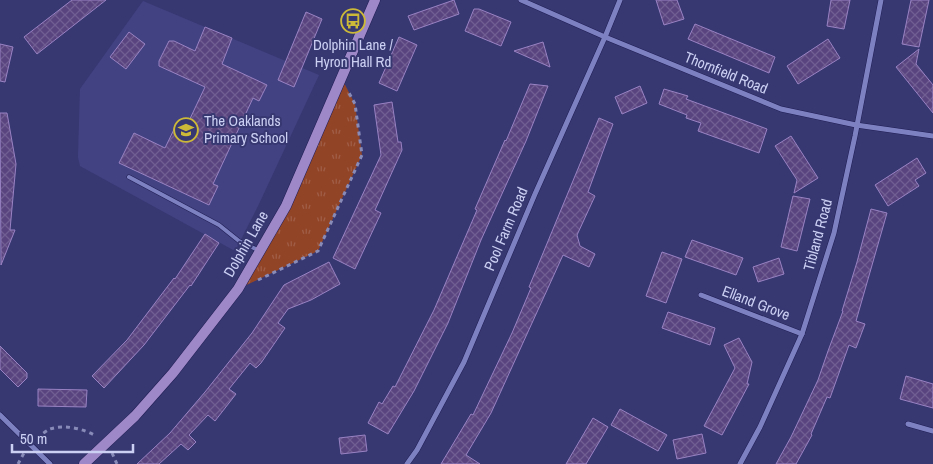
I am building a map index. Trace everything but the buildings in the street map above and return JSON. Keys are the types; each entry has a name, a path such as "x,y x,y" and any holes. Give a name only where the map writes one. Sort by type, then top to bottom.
{"street":[{"name":"Dolphin Lane","path":"84,464 135,416 173,373 238,289 286,206 375,0"},
{"name":"Thornfield Road","path":"520,0 781,109 856,125 933,136"},
{"name":"Pool Farm Road","path":"407,464 417,450 464,362 620,0"},
{"name":"Tibland Road","path":"740,464 760,427 802,334 834,233 881,0"},
{"name":"Elland Grove","path":"701,295 802,334"},
{"path":"0,415 50,464"},
{"path":"908,424 933,431"}],"lane":[{"path":"129,177 219,225 239,241 260,251"}],"path":[{"path":"238,289 318,251 362,155 355,104 341,77"},
{"path":"29,444 51,429 70,427 89,432 106,443 117,464"}],"shaded area":[{"name":"The Oaklands Primary School","path":"143,1 319,75 235,251 80,166 78,157 80,89"}],"green space":[{"path":"341,77 355,104 362,155 318,251 238,289 286,206"}],"place":[{"name":"Dolphin Lane / Hyron Hall Rd","path":"353,21"},
{"name":"The Oaklands Primary School","path":"186,130"}]}
